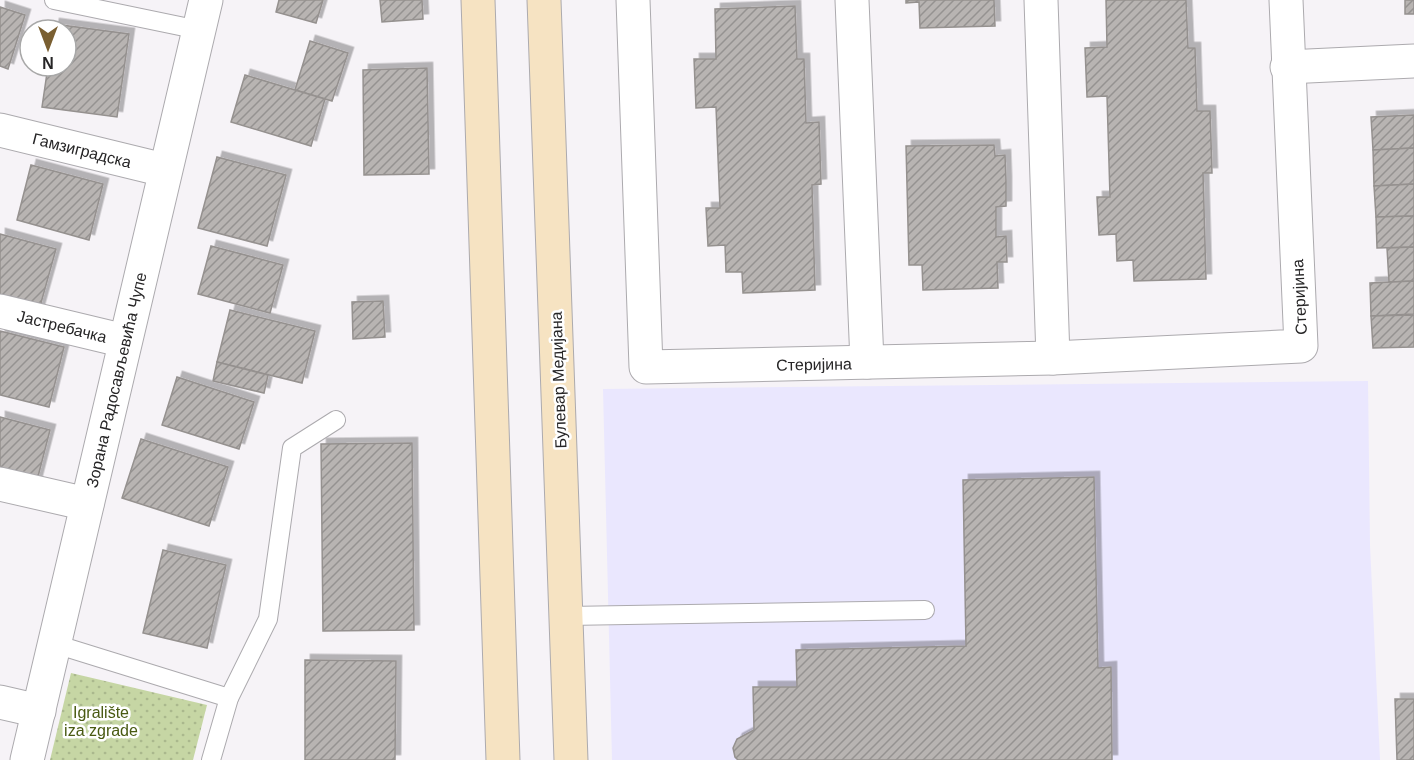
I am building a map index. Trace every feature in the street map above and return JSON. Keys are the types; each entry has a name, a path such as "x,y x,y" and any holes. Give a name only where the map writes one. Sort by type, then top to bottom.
{"main road":[{"path":"478,0 503,760"},
{"name":"Булевар Медијана","path":"544,0 571,760"}],"street":[{"name":"Стеријина","path":"633,0 646,367 1053,358 1301,346 1287,67 1286,0"},
{"path":"852,0 867,362"},
{"path":"1041,0 1053,358"},
{"name":"Зорана Радосављевића Чупе","path":"27,760 202,15"},
{"path":"1287,67 1414,61"},
{"name":"Гамзиградска","path":"0,130 164,170"},
{"name":"Јастребачка","path":"0,311 125,342"},
{"path":"0,484 87,504"},
{"path":"0,702 39,711"}],"lane":[{"path":"54,0 202,15"},
{"path":"211,760 229,698 268,619 292,448 336,420"},
{"path":"567,616 925,610"},
{"path":"55,644 229,698"}],"shaded area":[{"path":"1368,381 1370,545 1380,760 612,760 603,389"}],"green space":[{"name":"Igralište iza zgrade","path":"71,673 207,705 193,760 50,760"}],"building":[{"path":"279,0 323,0 316,23 276,12"},
{"path":"380,0 422,0 423,19 382,22"},
{"path":"906,0 994,0 995,26 920,28 919,2 906,3"},
{"path":"1106,0 1186,0 1188,48 1195,48 1197,111 1210,111 1212,173 1203,173 1206,279 1134,281 1133,260 1117,261 1116,234 1099,235 1097,197 1110,197 1107,96 1087,97 1085,48 1107,47"},
{"path":"1405,0 1414,0 1414,14 1405,14"},
{"path":"795,6 797,59 804,59 806,123 819,122 821,184 812,185 815,290 743,293 742,272 726,272 725,245 708,246 706,208 720,208 716,107 696,108 694,59 716,59 715,9"},
{"path":"0,7 25,15 24,18 18,18 18,37 8,69 0,66"},
{"path":"78,27 129,34 117,117 42,107 46,78 78,78"},
{"path":"310,41 348,53 332,101 295,90"},
{"path":"427,68 429,174 364,175 363,70"},
{"path":"245,75 325,99 311,146 231,122"},
{"path":"1414,115 1414,148 1373,150 1371,117"},
{"path":"994,145 995,156 1005,155 1006,181 1006,206 996,207 996,237 1006,236 1007,262 997,262 998,288 923,290 922,265 909,265 906,146"},
{"path":"1414,148 1414,184 1374,186 1373,150"},
{"path":"217,157 286,175 267,246 198,228"},
{"path":"31,165 103,184 89,240 17,220"},
{"path":"1414,184 1414,216 1376,217 1374,186"},
{"path":"1414,216 1414,247 1377,248 1376,217"},
{"path":"0,234 56,249 39,310 0,299"},
{"path":"211,246 283,265 270,313 198,294"},
{"path":"1414,247 1414,281 1389,282 1387,248"},
{"path":"1414,281 1414,314 1371,316 1370,283"},
{"path":"383,301 385,337 353,339 352,302"},
{"path":"230,310 315,331 302,383 217,362"},
{"path":"1414,315 1414,347 1373,348 1371,316"},
{"path":"0,331 64,347 49,407 0,395"},
{"path":"217,362 268,375 264,393 213,381"},
{"path":"177,377 254,402 239,449 162,425"},
{"path":"0,417 50,430 35,488 0,479"},
{"path":"141,439 228,467 209,526 122,498"},
{"path":"412,443 414,630 323,631 321,444"},
{"path":"1094,477 1098,668 1111,667 1112,760 738,760 735,757 733,748 737,739 754,730 753,687 797,687 796,650 966,646 963,480"},
{"path":"163,550 226,565 207,648 143,633"},
{"path":"305,660 396,661 395,760 305,760"},
{"path":"1395,699 1414,699 1414,760 1397,760"}]}
